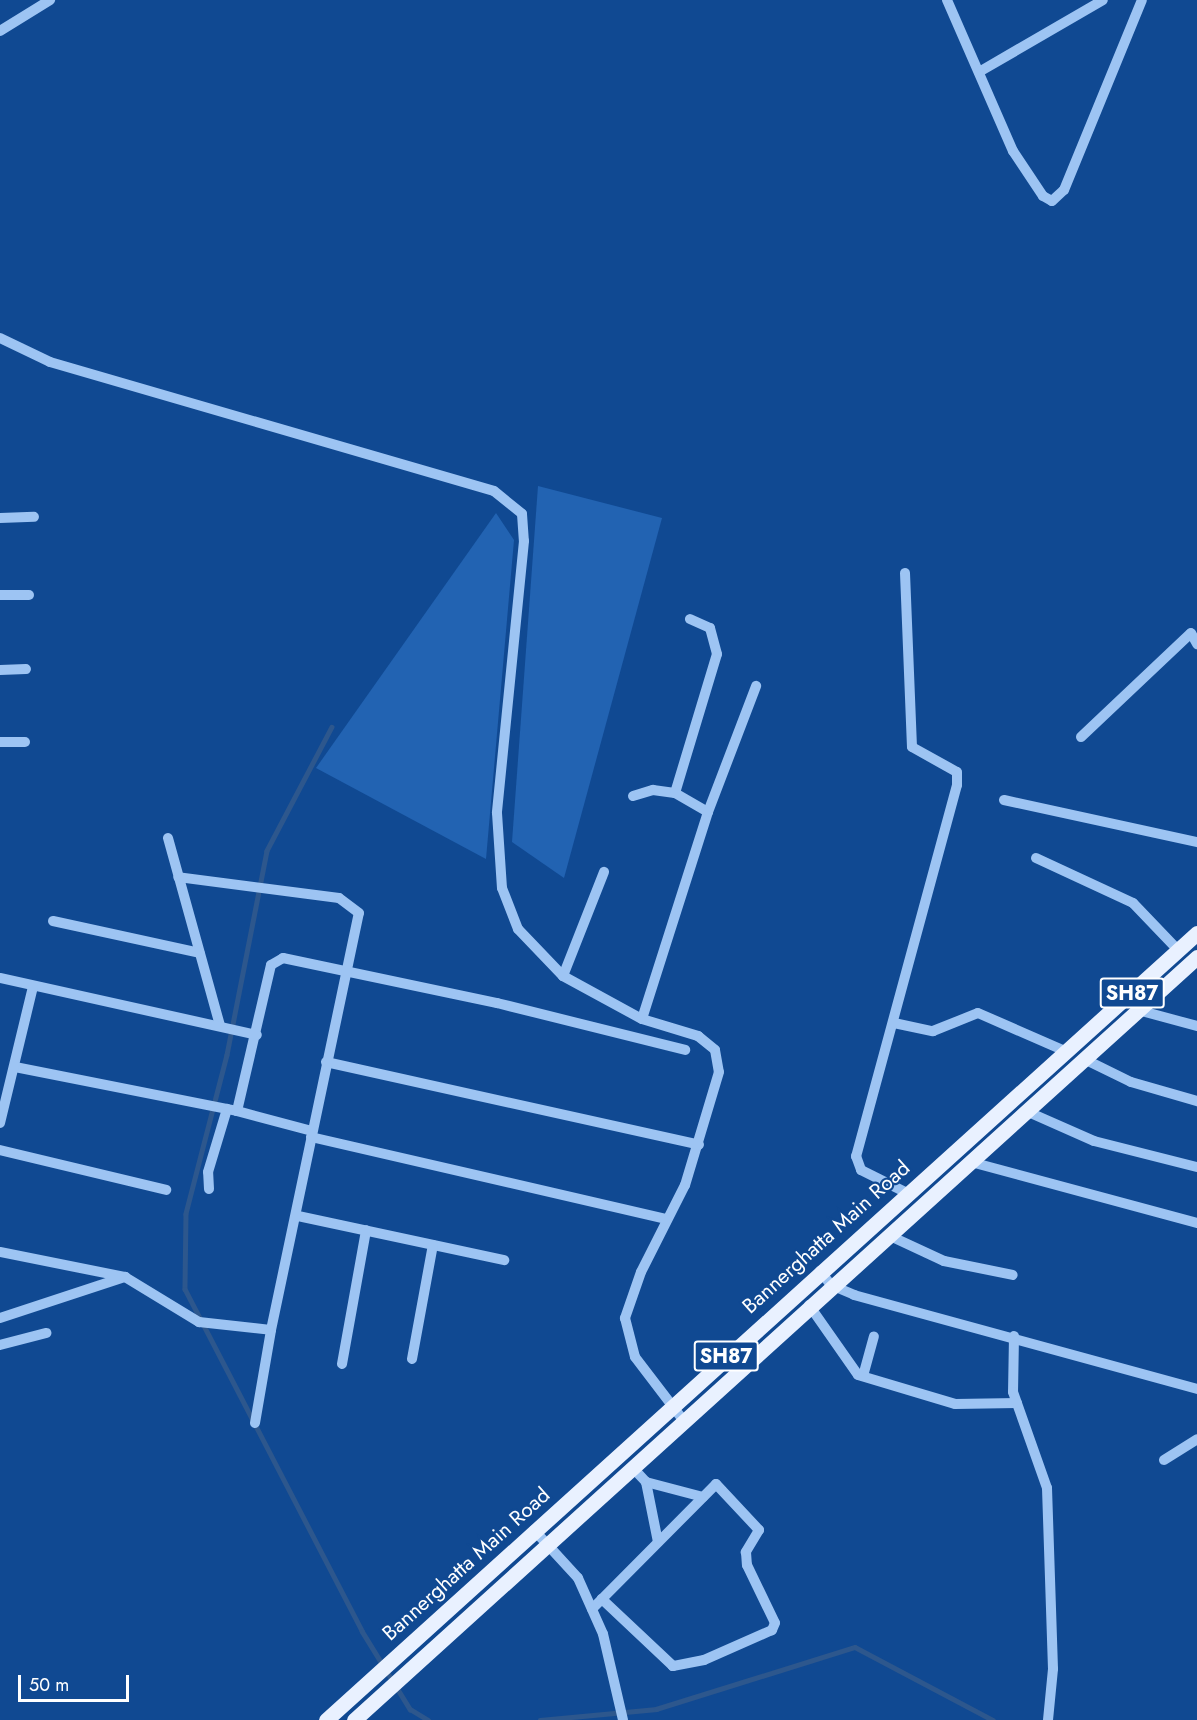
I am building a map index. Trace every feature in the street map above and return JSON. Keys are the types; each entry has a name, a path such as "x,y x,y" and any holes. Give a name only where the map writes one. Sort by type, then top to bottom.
{"main road":[{"name":"Bannerghatta Main Road","path":"326,1720 820,1271 1197,933"},
{"path":"354,1720 633,1468 809,1305 1197,957"}],"street":[{"path":"0,31 50,0"},
{"path":"947,0 1013,151 1043,196 1052,201 1064,190 1142,0"},
{"path":"979,72 1102,0"},
{"path":"0,338 50,363 494,491 522,514 524,541 497,813 502,888 518,929 563,976 642,1019 698,1036 715,1050 719,1072 699,1145 625,1318 635,1357 684,1420"},
{"path":"0,518 34,517"},
{"path":"905,573 912,747 957,772 957,785 856,1156 861,1170 907,1193"},
{"path":"0,595 29,595"},
{"path":"675,793 717,654 710,628 690,619"},
{"path":"1081,737 1191,633 1197,644"},
{"path":"0,670 26,669"},
{"path":"642,1019 708,812 756,686"},
{"path":"0,742 25,742"},
{"path":"633,796 653,790 675,793 708,812"},
{"path":"1004,800 1197,842"},
{"path":"168,838 220,1026"},
{"path":"1036,858 1132,903 1178,950"},
{"path":"563,976 604,872"},
{"path":"178,877 352,904 359,913 349,973 326,1062 311,1134 298,1216 271,1330 255,1424"},
{"path":"53,921 200,953"},
{"path":"209,1189 208,1172 257,1035 271,965 283,958 497,1003 685,1050"},
{"path":"0,978 257,1035"},
{"path":"0,1123 33,987"},
{"path":"1138,1010 1197,1026"},
{"path":"894,1023 933,1030 978,1013 1065,1051"},
{"path":"1083,1059 1131,1082 1197,1101"},
{"path":"326,1062 699,1145"},
{"path":"15,1067 232,1110 311,1134 667,1219"},
{"path":"1026,1111 1094,1141 1197,1167"},
{"path":"0,1150 166,1190"},
{"path":"971,1162 1197,1223"},
{"path":"298,1216 504,1260"},
{"path":"342,1364 366,1230"},
{"path":"888,1235 944,1261 1013,1275"},
{"path":"412,1359 433,1245"},
{"path":"0,1252 125,1277 199,1322 271,1330"},
{"path":"820,1271 831,1286 1197,1389"},
{"path":"0,1318 125,1277"},
{"path":"809,1305 863,1376 955,1404 1017,1404"},
{"path":"0,1345 46,1333"},
{"path":"863,1376 874,1336"},
{"path":"1014,1336 1017,1404 1047,1488 1053,1669 1048,1720"},
{"path":"1164,1460 1197,1439"},
{"path":"633,1468 646,1482 658,1542"},
{"path":"646,1482 703,1497"},
{"path":"592,1609 716,1484 759,1530 746,1552 747,1565 774,1613 772,1630 704,1660 673,1666 602,1599"},
{"path":"534,1530 578,1578 592,1609 623,1720"}],"shaded area":[{"path":"538,486 662,518 564,878 512,842"},
{"path":"496,513 514,540 486,859 316,768"}],"waterway":[{"path":"332,727 267,851 227,1055 186,1214 185,1289 362,1631 410,1709 428,1720"},
{"path":"540,1720 656,1709 855,1647 993,1720"}]}
